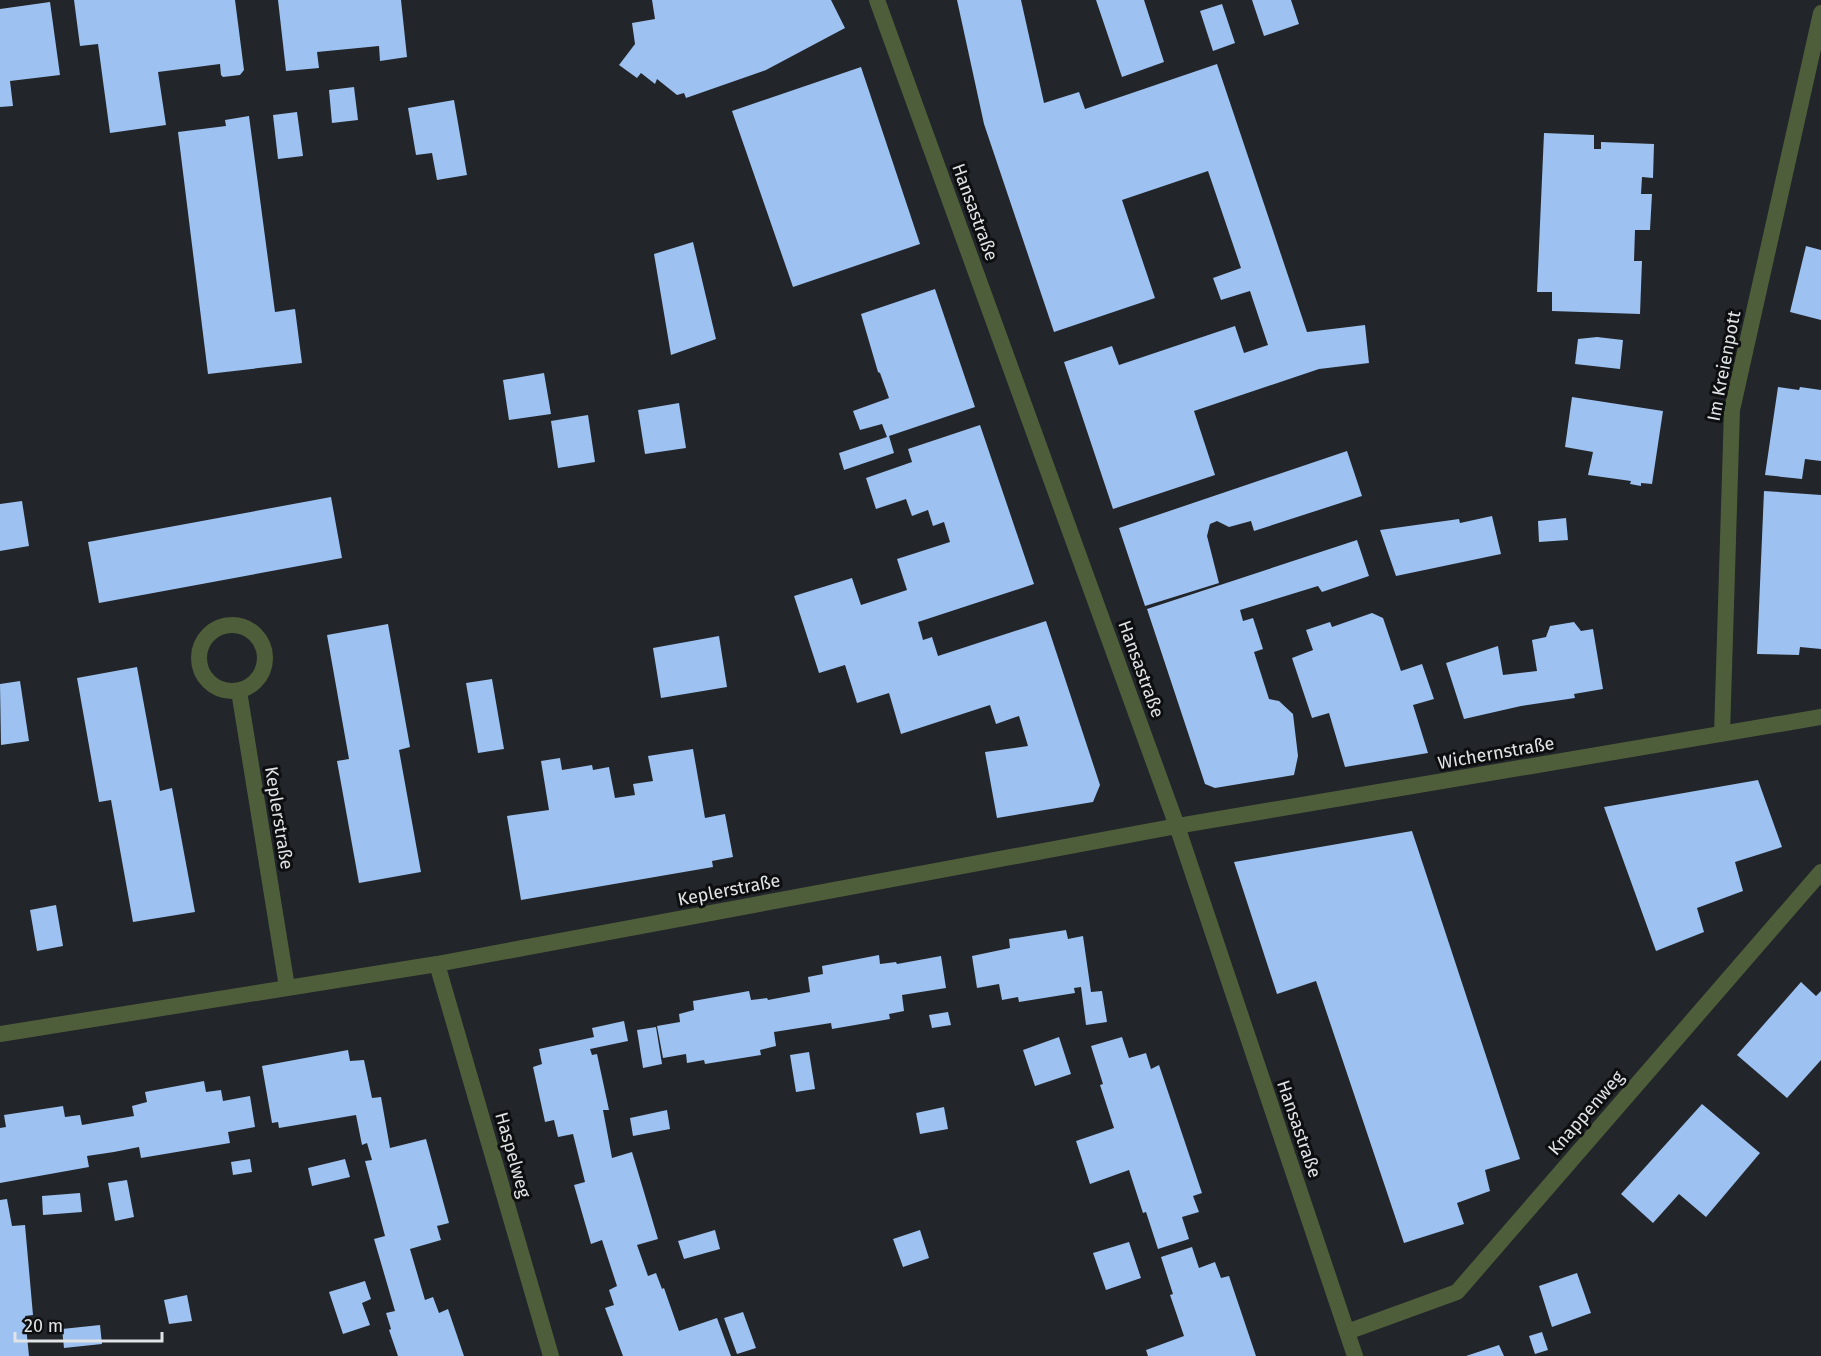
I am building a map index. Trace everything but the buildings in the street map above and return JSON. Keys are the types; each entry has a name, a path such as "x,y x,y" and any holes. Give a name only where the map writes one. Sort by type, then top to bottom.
{"street":[{"name":"Hansastraße","path":"876,0 1177,826 1355,1356"},
{"name":"Im Kreienpott","path":"1722,734 1732,410 1821,13"},
{"path":"227,624 244,626 258,636 266,651 265,669 254,683 239,691 221,690 206,679 199,663 201,645 211,631 227,624"},
{"name":"Keplerstraße","path":"239,691 287,987"},
{"name":"Wichernstraße","path":"1177,826 1821,717"},
{"name":"Keplerstraße","path":"0,1034 437,964 1177,826"},
{"name":"Knappenweg","path":"1347,1332 1457,1292 1821,872"},
{"name":"Haspelweg","path":"437,964 551,1356"}]}
